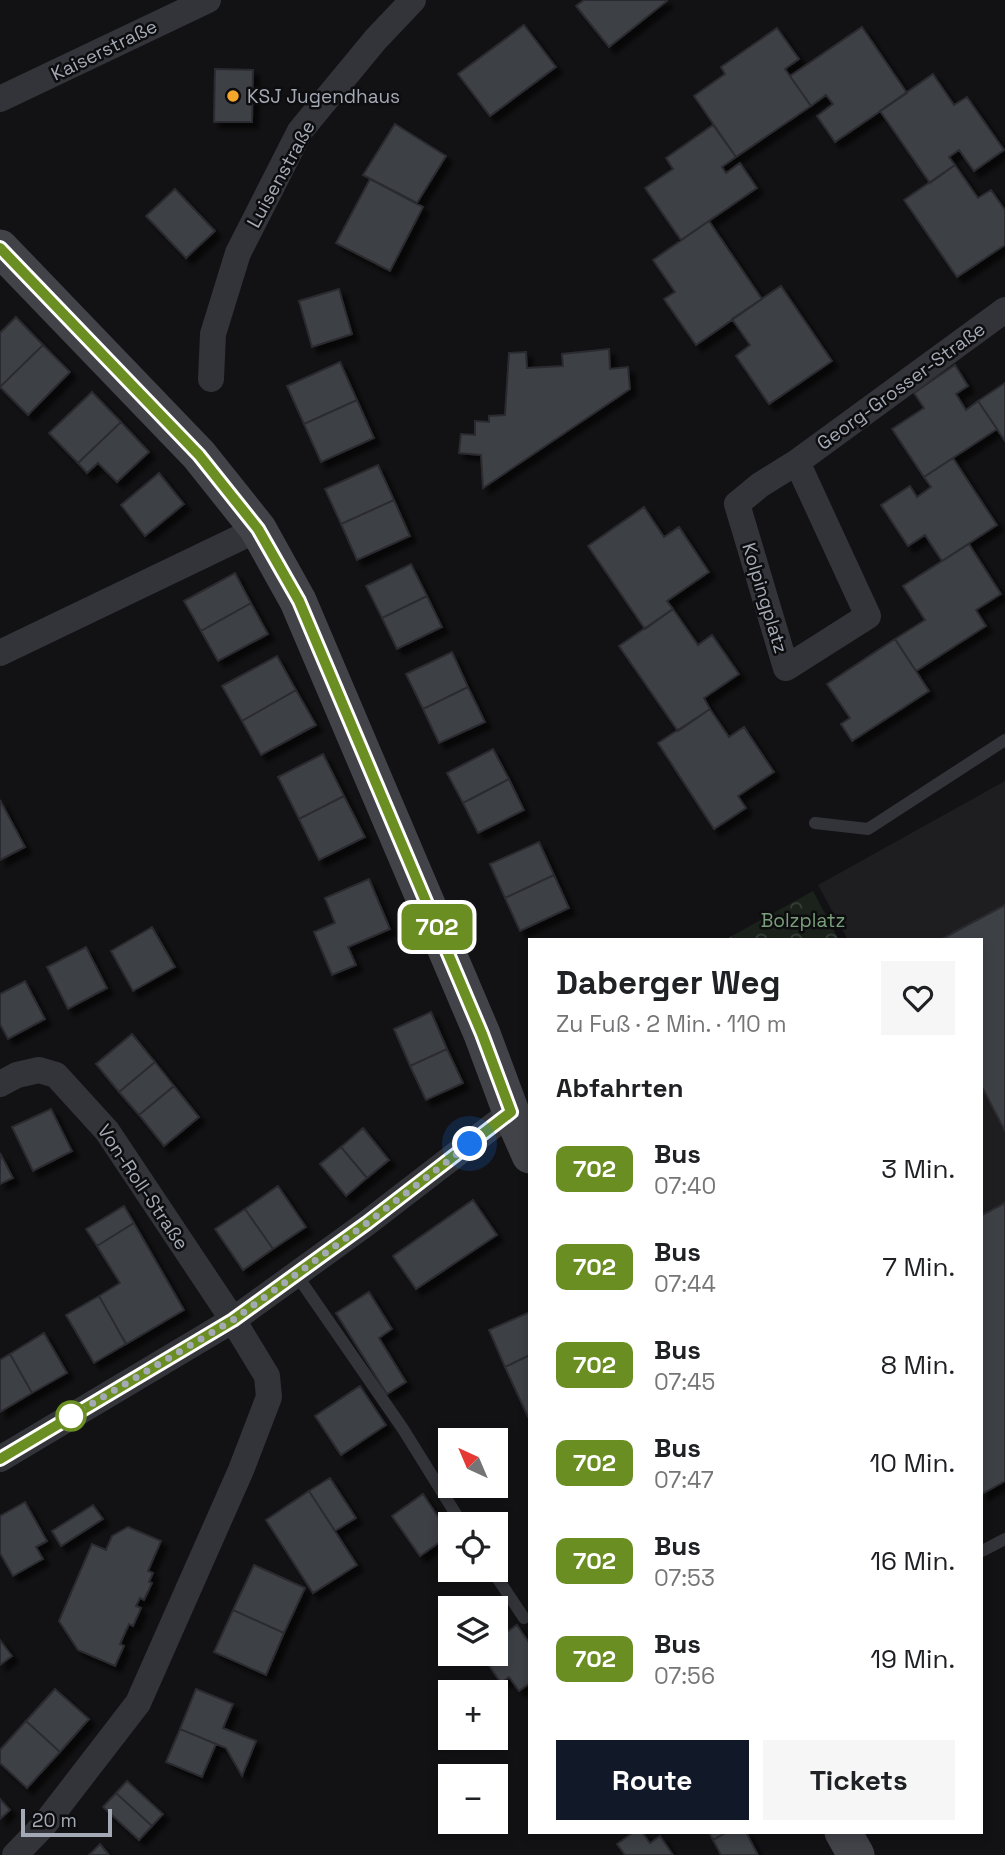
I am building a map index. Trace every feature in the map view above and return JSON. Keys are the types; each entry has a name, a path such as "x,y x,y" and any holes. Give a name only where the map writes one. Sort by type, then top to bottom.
{"main road":[{"path":"0,248 199,455 258,529 299,601 482,1034 528,1151"},
{"path":"844,1834 856,1855"}],"street":[{"name":"Kaiserstraße","path":"0,99 208,0"},
{"name":"Luisenstraße","path":"211,379 214,334 238,253 300,131 412,0"},
{"name":"Georg-Grosser-Straße","path":"797,462 1005,310"},
{"name":"Kolpingplatz","path":"797,462 868,616 786,668 737,504 760,485 797,462"},
{"path":"0,653 258,529"},
{"name":"Von-Roll-Straße","path":"0,1084 17,1075 39,1070 56,1075 107,1131 233,1320 267,1376 269,1397 241,1470 138,1703 44,1825 15,1855"},
{"path":"0,1459 233,1320 511,1112"}],"lane":[{"path":"814,823 868,829 1005,740"},
{"path":"296,1274 403,1429 455,1512"},
{"path":"983,1550 1005,1539"},
{"path":"500,1582 524,1618"}],"shaded area":[{"path":"1005,781 1005,1203 983,1214 983,938 847,938 818,885"}],"green space":[{"name":"Bolzplatz","path":"813,891 838,938 729,938"}],"building":[{"path":"584,0 667,1 609,47 576,6"},
{"path":"524,25 556,67 490,116 458,74"},
{"path":"862,27 907,93 835,142 817,116 833,104 826,95 811,106 790,76"},
{"path":"777,28 799,59 785,69 811,106 736,157 694,96 725,74 721,67"},
{"name":"KSJ Jugendhaus","path":"215,69 253,70 252,122 214,122"},
{"path":"933,74 954,105 967,97 1004,150 974,171 959,150 949,157 955,165 930,183 880,111"},
{"path":"395,124 446,156 417,203 363,175"},
{"path":"713,125 736,157 722,167 726,173 740,163 757,188 681,240 645,188 673,169 666,158"},
{"path":"955,165 978,198 991,190 1005,210 1005,245 957,277 904,200"},
{"path":"370,179 423,207 390,271 336,243"},
{"path":"175,189 215,231 186,258 146,216"},
{"path":"709,221 762,299 696,345 664,299 675,292 653,260"},
{"path":"781,286 832,361 769,404 736,356 750,345 732,319"},
{"path":"339,289 352,334 312,347 299,301"},
{"path":"16,317 43,345 0,387 0,333"},
{"path":"43,345 70,372 28,415 0,387"},
{"path":"609,349 610,369 628,367 630,389 483,488 481,455 459,453 461,434 475,435 475,421 489,422 489,416 505,415 509,353 526,352 527,368 563,366 562,354"},
{"path":"340,362 357,400 304,424 287,386"},
{"path":"955,365 968,386 956,394 966,410 978,401 997,429 924,477 892,429 924,408 914,393"},
{"path":"1005,383 1005,441 978,401"},
{"path":"92,392 121,422 78,463 49,433"},
{"path":"357,400 374,438 321,462 304,424"},
{"path":"121,422 149,452 117,482 98,463 87,473 78,463"},
{"path":"953,458 997,525 942,561 925,535 908,546 881,505 910,486 917,497 931,487 924,477"},
{"path":"378,465 394,500 341,524 325,489"},
{"path":"159,473 184,504 145,536 121,505"},
{"path":"394,500 410,536 357,560 341,524"},
{"path":"644,507 664,537 679,527 709,572 667,601 673,609 645,629 588,546"},
{"path":"969,544 1001,594 976,610 986,626 916,671 895,639 925,620 903,586"},
{"path":"411,564 427,596 382,618 366,586"},
{"path":"235,573 251,603 201,631 184,601"},
{"path":"427,596 442,627 397,649 382,618"},
{"path":"251,603 268,634 218,661 201,631"},
{"path":"673,609 698,645 712,635 739,674 704,698 710,709 678,731 619,646"},
{"path":"895,639 929,691 852,741 841,724 850,718 827,684"},
{"path":"452,652 468,687 423,709 406,674"},
{"path":"277,656 296,690 242,721 222,686"},
{"path":"468,687 485,722 439,743 423,709"},
{"path":"296,690 316,725 261,755 242,721"},
{"path":"710,709 729,737 744,727 774,772 738,796 746,808 714,829 658,743"},
{"path":"493,749 509,779 463,803 447,773"},
{"path":"323,754 344,796 299,819 278,777"},
{"path":"509,779 524,810 478,833 463,803"},
{"path":"344,796 365,837 319,860 299,819"},
{"path":"0,800 25,847 0,860"},
{"path":"539,842 554,875 505,898 490,864"},
{"path":"554,875 569,908 520,931 505,898"},
{"path":"369,879 390,929 348,947 356,965 332,975 314,932 335,923 325,898"},
{"path":"1005,905 1005,1131 983,1089 983,938 944,938"},
{"path":"152,927 175,967 133,991 111,951"},
{"path":"86,947 107,988 68,1009 47,967"},
{"path":"25,981 45,1019 8,1039 0,1024 0,994"},
{"path":"431,1012 447,1049 410,1066 394,1029"},
{"path":"132,1034 155,1062 119,1092 96,1064"},
{"path":"447,1049 463,1083 426,1100 410,1066"},
{"path":"155,1062 174,1086 139,1115 119,1092"},
{"path":"174,1086 199,1117 164,1146 139,1115"},
{"path":"51,1109 72,1151 33,1171 12,1127"},
{"path":"363,1128 389,1160 367,1178 341,1147"},
{"path":"341,1147 367,1178 346,1196 320,1164"},
{"path":"0,1153 13,1178 0,1184"},
{"path":"278,1186 306,1227 273,1249 245,1209"},
{"path":"473,1200 497,1235 416,1289 393,1256"},
{"path":"1005,1203 1005,1481 983,1493 983,1214"},
{"path":"124,1206 134,1223 97,1246 86,1229"},
{"path":"245,1209 273,1249 243,1270 215,1229"},
{"path":"134,1223 184,1310 126,1344 99,1296 120,1283 97,1246"},
{"path":"369,1292 392,1329 379,1338 406,1382 387,1394 336,1313"},
{"path":"99,1296 126,1344 94,1363 66,1315"},
{"path":"528,1313 528,1356 505,1367 489,1330"},
{"path":"44,1333 67,1373 32,1393 10,1354"},
{"path":"10,1354 32,1393 0,1412 0,1360"},
{"path":"528,1356 528,1417 505,1367"},
{"path":"360,1386 386,1425 341,1455 315,1416"},
{"path":"330,1478 356,1518 335,1531 309,1491"},
{"path":"309,1491 357,1565 313,1593 266,1520"},
{"path":"423,1494 438,1517 438,1543 420,1556 392,1516"},
{"path":"25,1502 47,1541 36,1547 43,1559 13,1576 0,1553 0,1516"},
{"path":"93,1505 103,1519 61,1546 52,1531"},
{"path":"128,1527 161,1541 148,1571 153,1573 149,1582 152,1583 144,1600 140,1598 136,1606 141,1608 133,1626 129,1624 120,1644 124,1646 115,1666 78,1650 59,1621 92,1544 106,1550 112,1536"},
{"path":"254,1565 305,1588 284,1633 233,1610"},
{"path":"233,1610 284,1633 266,1675 214,1652"},
{"path":"517,1625 528,1641 528,1684 519,1691 509,1677 499,1680 489,1666 508,1666 508,1631"},
{"path":"0,1640 12,1656 0,1665"},
{"path":"55,1689 89,1719 60,1752 26,1721"},
{"path":"196,1689 233,1704 223,1728 256,1741 242,1776 226,1748 180,1729"},
{"path":"26,1721 60,1752 27,1788 0,1763 0,1750"},
{"path":"180,1729 216,1744 202,1777 166,1762"},
{"path":"127,1781 163,1814 152,1826 116,1793"},
{"path":"116,1793 152,1826 139,1840 103,1807"},
{"path":"0,1799 10,1810 0,1819"},
{"path":"631,1834 643,1834 650,1843 660,1836 673,1855 625,1855 617,1844"},
{"path":"710,1834 724,1834 713,1840"},
{"path":"724,1834 747,1834 758,1855 721,1855 713,1840"},
{"path":"100,1844 109,1855 89,1855"}],"bus line":[{"name":"702","path":"0,248 199,455 258,529 299,601 482,1034 511,1112 367,1223 233,1320 0,1459"}],"place":[{"name":"KSJ Jugendhaus","path":"233,96"}],"route":[{"path":"71,1416 233,1320 470,1144"}]}
